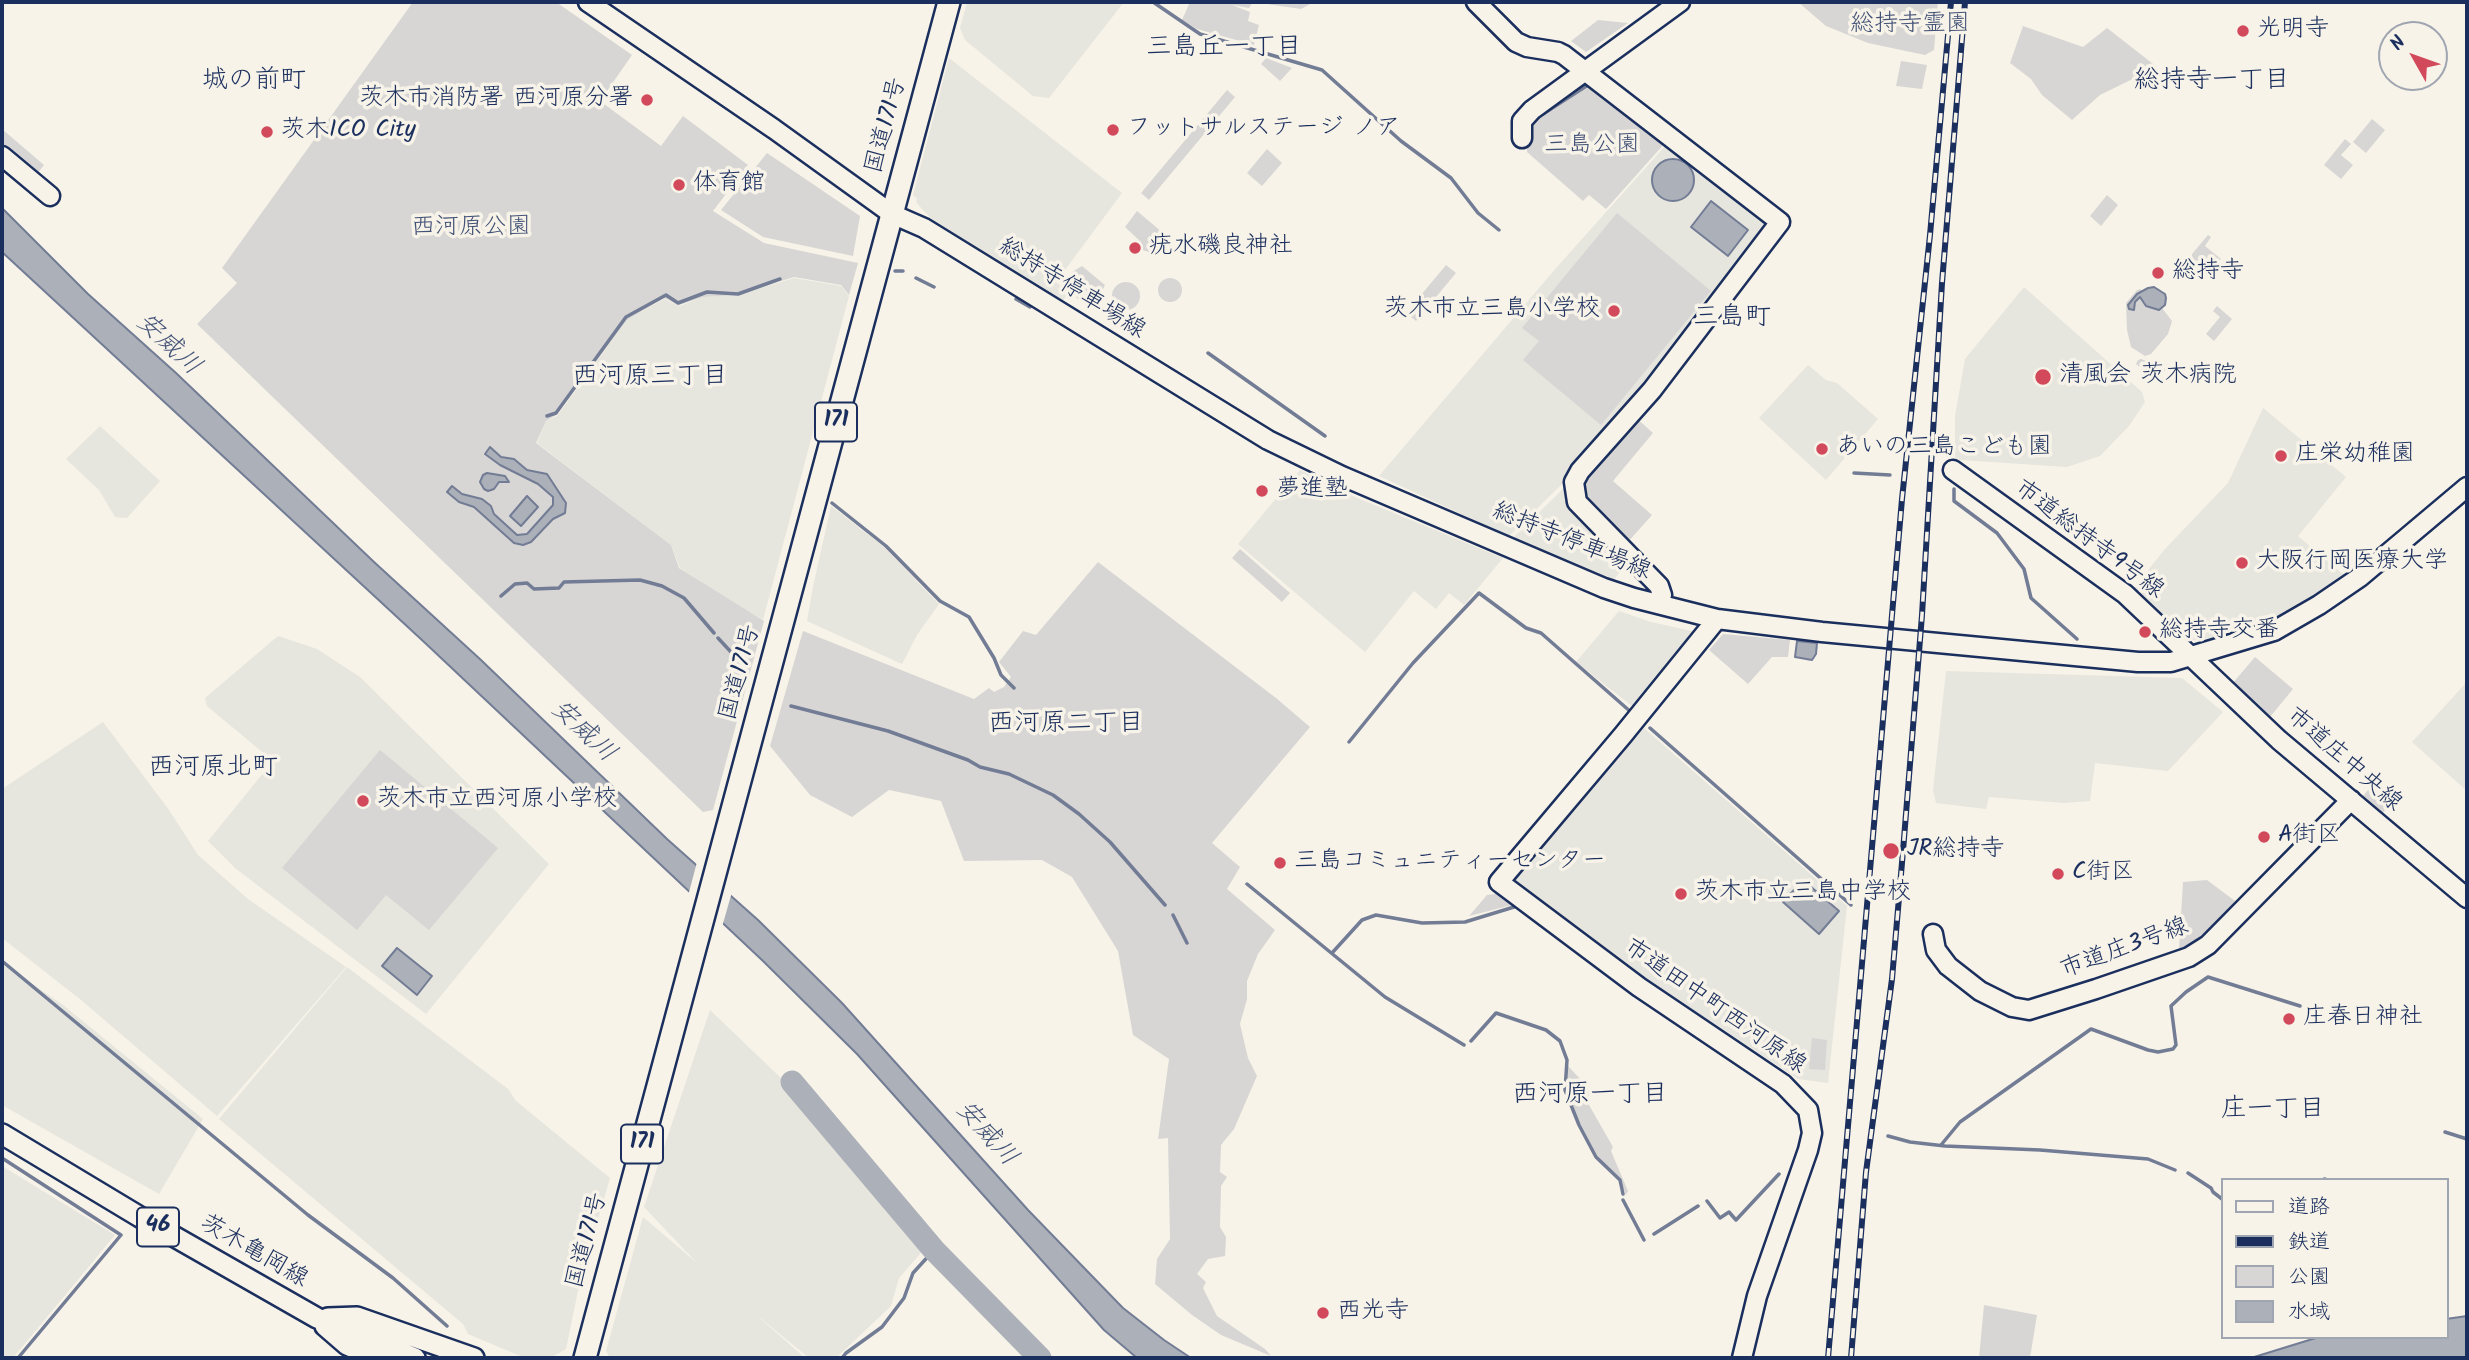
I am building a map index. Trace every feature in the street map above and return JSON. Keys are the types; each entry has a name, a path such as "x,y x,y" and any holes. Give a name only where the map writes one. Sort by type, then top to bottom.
{"highway":[{"name":"国道171号","path":"585,1358 949,2"}],"main road":[{"name":"茨木亀岡線","path":"2,1134 317,1318 415,1358"},
{"path":"317,1318 357,1317 474,1358"},
{"name":"46","path":"317,1318 347,1345 377,1358"}],"street":[{"name":"総持寺停車場線","path":"588,2 892,214 923,228 1279,446 1342,476 1505,543 1604,588 1717,619 1822,632 2138,662 2171,662 2274,631 2319,605 2360,577 2467,487"},
{"path":"1476,2 1516,42 1527,47 1558,51 1780,222 1652,390 1580,471 1574,482 1577,502 1659,586 1662,595 1657,603"},
{"path":"1522,138 1522,121 1529,113 1680,2"},
{"path":"2,156 50,196"},
{"name":"市道総持寺9号線","path":"1953,470 2125,594 2191,656"},
{"name":"市道田中町西河原線","path":"1717,619 1499,882 1639,987 1783,1084 1808,1110 1812,1133 1748,1329 1742,1358"},
{"name":"市道庄中央線","path":"2191,656 2279,740 2467,898"},
{"name":"市道庄3号線","path":"1933,934 1936,950 1948,966 1980,991 2012,1007 2029,1010 2096,989 2189,957 2208,945 2351,800"}],"shaded area":[{"path":"967,2 1124,2 1049,98 1033,96 965,40 960,28"},
{"path":"949,58 1122,193 1056,282 1069,292 1062,302 933,220 916,202 917,199 913,195"},
{"name":"茨木市立三島小学校","path":"1666,145 1766,225 1731,281 1679,347 1562,484 1509,536 1379,476 1557,267"},
{"path":"794,278 841,286 849,296 763,620 680,568 671,545 537,443 546,421 557,416 627,320 664,299 680,306 703,297 738,295"},
{"name":"清風会 茨木病院","path":"2024,287 2142,392 2145,402 2129,426 2100,456 2067,467 1960,460 1955,457 1955,416 1965,359"},
{"name":"あいの三島こども園","path":"1808,365 1826,380 1837,383 1878,419 1826,480 1759,418"},
{"name":"大阪行岡医療大学","path":"2263,408 2346,477 2298,536 2344,575 2302,605 2272,622 2234,635 2188,641 2132,591 2164,550 2228,483"},
{"path":"100,426 160,481 127,518 115,517 99,490 66,459"},
{"path":"1300,470 1355,497 1503,558 1464,605 1449,593 1436,609 1414,591 1365,652 1238,544"},
{"path":"1565,487 1570,509 1626,564 1612,582 1513,538"},
{"path":"831,506 884,547 939,604 917,635 902,664 807,621"},
{"path":"1619,611 1651,622 1696,632 1632,706 1576,662"},
{"name":"茨木市立西河原小学校","path":"278,636 317,649 360,677 549,864 426,1014 235,868 208,841 273,761 207,706 205,698"},
{"path":"1946,671 2182,678 2223,712 2168,771 2095,763 2090,801 2064,803 1989,797 1986,809 1936,803 1933,790"},
{"path":"2465,684 2467,686 2467,791 2412,742"},
{"path":"103,722 169,810 198,855 248,899 346,967 217,1116 81,1000 2,938 2,789"},
{"name":"茨木市立三島中学校","path":"1644,728 1847,906 1828,1083 1798,1079 1652,983 1513,881"},
{"path":"2,963 63,1005 203,1119 159,1194 2,1105"},
{"path":"347,967 508,1089 516,1101 610,1178 580,1281 566,1349 550,1358 525,1358 468,1334 463,1324 219,1119"},
{"path":"710,1010 782,1079 926,1247 899,1278 891,1306 836,1358 809,1358 753,1312 805,1358 610,1358 606,1351 643,1217 697,1263 644,1207"},
{"path":"2,1166 115,1235 13,1358 2,1358"}],"green space":[{"name":"西河原公園","path":"413,2 556,2 632,55 600,101 661,146 683,116 748,165 713,211 764,243 858,263 849,295 841,285 794,277 781,281 779,278 738,295 703,297 679,305 664,298 627,320 556,415 546,421 536,443 671,545 679,568 764,621 713,810 703,812 197,324 237,283 222,268"},
{"path":"1190,2 1253,2 1249,8 1232,5 1250,12 1248,21 1259,25 1254,45 1197,29 1182,20"},
{"path":"1253,2 1314,2 1301,9"},
{"name":"総持寺霊園","path":"1798,2 1938,2 1934,50 1925,55 1868,43 1826,26"},
{"path":"1598,20 1628,23 1586,52 1571,41"},
{"path":"2023,26 2083,47 2107,28 2157,67 2100,95 2072,120 2042,95 2031,79 2010,63"},
{"path":"1266,58 1292,68 1280,81 1261,64"},
{"path":"1901,61 1927,65 1922,89 1896,86"},
{"name":"三島公園","path":"1586,82 1665,143 1606,209 1589,195 1583,201 1527,152 1527,128 1541,110"},
{"path":"1227,90 1235,97 1149,200 1141,193"},
{"path":"2372,119 2385,130 2366,153 2353,142"},
{"path":"2,129 44,165 37,174 2,144"},
{"path":"2345,139 2351,144 2341,155 2353,165 2341,179 2324,165"},
{"path":"1267,149 1282,163 1262,186 1247,173"},
{"path":"767,153 860,216 853,256 763,237 721,210"},
{"path":"2107,195 2118,205 2101,226 2090,216"},
{"path":"1137,211 1169,238 1157,253 1137,248 1141,242 1125,227"},
{"path":"1617,213 1711,291 1601,425 1523,360 1539,341 1522,328"},
{"path":"2208,235 2211,237 2205,246 2221,259 2207,271 2192,258 2192,254"},
{"path":"1446,265 1456,273 1416,321 1406,313"},
{"path":"1082,266 1105,285 1100,296 1089,301 1078,299 1070,290 1069,278 1072,272"},
{"path":"1170,278 1179,281 1182,290 1179,299 1170,302 1161,299 1158,290 1161,281"},
{"path":"1126,282 1136,286 1140,296 1136,306 1126,310 1116,306 1112,296 1116,286"},
{"path":"2141,289 2141,299 2159,310 2162,308 2172,321 2168,334 2151,354 2145,356 2131,347 2127,330 2126,303"},
{"path":"2217,306 2232,319 2214,341 2206,334 2220,317 2213,311"},
{"path":"2141,359 2160,366 2168,364 2170,368 2154,378 2136,364"},
{"path":"1634,416 1653,433 1613,481 1652,515 1627,543 1587,503 1580,488 1584,473"},
{"path":"1240,549 1290,593 1282,602 1232,558"},
{"path":"1098,562 1310,727 1212,843 1240,867 1227,889 1275,930 1258,954 1247,981 1247,999 1240,1024 1248,1058 1257,1076 1234,1129 1221,1145 1220,1172 1227,1177 1221,1186 1220,1227 1226,1237 1225,1256 1208,1259 1197,1274 1206,1282 1203,1288 1217,1316 1271,1356 1221,1335 1155,1284 1157,1259 1170,1239 1168,1138 1158,1139 1169,1059 1133,1035 1118,951 1072,877 1042,860 964,861 941,801 889,790 852,817 810,795 770,746 803,631 974,699 989,688 994,692 1004,687 1011,677 999,662 1023,631 1036,635"},
{"path":"1723,634 1790,640 1788,657 1772,657 1748,684 1709,650"},
{"path":"2255,657 2293,689 2270,717 2232,684"},
{"path":"380,750 498,848 429,930 386,895 357,930 282,868"},
{"path":"2373,784 2393,800 2383,813 2363,796"},
{"path":"2207,880 2235,901 2216,925 2179,949 2183,882"},
{"path":"1496,894 1512,905 1469,916 1487,895"},
{"path":"1812,1038 1827,1040 1825,1070 1809,1069"},
{"path":"1568,1066 1588,1085 1589,1105 1613,1147 1611,1151 1628,1191 1626,1195 1619,1177 1598,1157 1578,1119 1566,1087"},
{"path":"1984,1305 2037,1315 2030,1358 1979,1358"}],"water":[{"path":"1673,159 1688,165 1694,180 1688,195 1673,201 1658,195 1652,180 1658,165"},
{"path":"1711,201 1748,230 1728,256 1691,227"},
{"path":"2,208 88,294 176,373 481,660 667,839 758,920 842,1003 1028,1210 1123,1308 1191,1358 1137,1358 1104,1330 857,1054 763,961 423,641 2,252"},
{"path":"2154,287 2165,294 2165,305 2159,310 2146,306 2140,297 2135,302 2134,310 2129,309 2128,305 2137,294"},
{"path":"490,447 501,457 514,459 527,470 547,474 566,503 565,513 553,519 531,542 523,545 514,543 474,507 459,502 447,492 452,486 462,494 482,499 517,535 527,534 553,505 553,497 538,484 500,465 485,454"},
{"path":"487,473 505,476 509,482 499,482 494,489 488,491 480,482"},
{"path":"527,496 538,507 521,526 510,516"},
{"path":"1797,641 1817,643 1816,654 1812,660 1795,657"},
{"path":"1803,880 1839,911 1819,934 1783,902"},
{"path":"397,948 432,976 417,995 382,966"},
{"path":"2467,1316 2467,1358 2251,1358 2313,1339 2448,1339 2448,1319"}],"pier":[{"path":"697,862 732,892 722,927 688,896"}],"waterway":[{"path":"1153,2 1200,34 1322,70 1401,141 1451,178 1478,213 1499,230"},
{"path":"1543,114 1591,83"},
{"path":"895,271 903,271"},
{"path":"916,278 934,287"},
{"path":"547,416 556,413 626,317 666,295 678,303 707,292 738,294 780,279"},
{"path":"1016,299 1030,307"},
{"path":"1208,353 1325,436"},
{"path":"1854,473 1890,475"},
{"path":"1954,489 1954,501 1997,533 2024,569 2031,598 2077,639"},
{"path":"832,503 886,546 940,601 969,617 1001,675 1014,688"},
{"path":"501,596 515,584 527,583 534,589 559,588 564,582 640,580 662,586 684,598 714,633"},
{"path":"1349,742 1413,663 1479,593 1526,628 1541,633 1632,713"},
{"path":"718,638 731,652"},
{"path":"791,706 888,731 968,760 980,767 1009,774 1053,795 1110,842 1165,905"},
{"path":"1650,728 1851,905"},
{"path":"1247,884 1385,997 1464,1045"},
{"path":"1332,953 1362,920 1376,915 1422,923 1465,922 1514,907"},
{"path":"1173,915 1187,943"},
{"path":"2,961 308,1215 393,1278 447,1326"},
{"path":"1941,1145 1960,1122 2091,1029 2148,1050 2158,1052 2173,1049 2176,1045 2171,1006 2208,977 2300,1006"},
{"path":"1471,1041 1496,1013 1546,1030 1560,1041 1567,1060 1565,1090 1579,1125 1596,1157 1620,1180 1623,1194"},
{"path":"792,1082 934,1250 1040,1358"},
{"path":"2445,1132 2467,1139"},
{"path":"1888,1136 1910,1142 1945,1146 2148,1159 2175,1170"},
{"path":"2,1158 121,1235 18,1358"},
{"path":"2188,1173 2220,1197"},
{"path":"1707,1201 1720,1218 1729,1212 1736,1220 1779,1174"},
{"path":"1623,1200 1644,1240"},
{"path":"1654,1234 1698,1206"},
{"path":"842,1358 882,1327 904,1298 913,1273 934,1250"}],"railway":[{"path":"1828,1358 1902,499 1951,2"},
{"path":"1851,1358 1866,1172 1892,979 1903,851 1922,615 1942,283 1965,2"}],"place":[{"name":"光明寺","path":"2243,31"},
{"name":"茨木市消防署 西河原分署","path":"647,100"},
{"name":"フットサルステージ ノア","path":"1113,130"},
{"name":"茨木ICO City","path":"267,132"},
{"name":"体育館","path":"679,185"},
{"name":"疣水磯良神社","path":"1135,248"},
{"name":"総持寺","path":"2158,273"},
{"name":"茨木市立三島小学校","path":"1614,311"},
{"name":"清風会 茨木病院","path":"2043,377"},
{"name":"あいの三島こども園","path":"1822,449"},
{"name":"庄栄幼稚園","path":"2281,456"},
{"name":"夢進塾","path":"1262,491"},
{"name":"大阪行岡医療大学","path":"2242,563"},
{"name":"総持寺交番","path":"2145,632"},
{"name":"茨木市立西河原小学校","path":"363,801"},
{"name":"A街区","path":"2264,837"},
{"name":"JR総持寺","path":"1891,851"},
{"name":"三島コミュニティーセンター","path":"1280,863"},
{"name":"C街区","path":"2058,874"},
{"name":"茨木市立三島中学校","path":"1681,894"},
{"name":"庄春日神社","path":"2289,1019"},
{"name":"西光寺","path":"1323,1313"}],"district":[{"name":"三島丘一丁目","path":"1224,50"},
{"name":"城の前町","path":"254,83"},
{"name":"総持寺一丁目","path":"2212,83"},
{"name":"三島町","path":"1732,320"},
{"name":"西河原三丁目","path":"650,379"},
{"name":"西河原二丁目","path":"1066,726"},
{"name":"西河原北町","path":"213,770"},
{"name":"西河原一丁目","path":"1590,1097"},
{"name":"庄一丁目","path":"2273,1112"}],"water label":[{"name":"安威川","path":"167,346"},
{"name":"安威川","path":"582,733"},
{"name":"安威川","path":"985,1135"}]}
